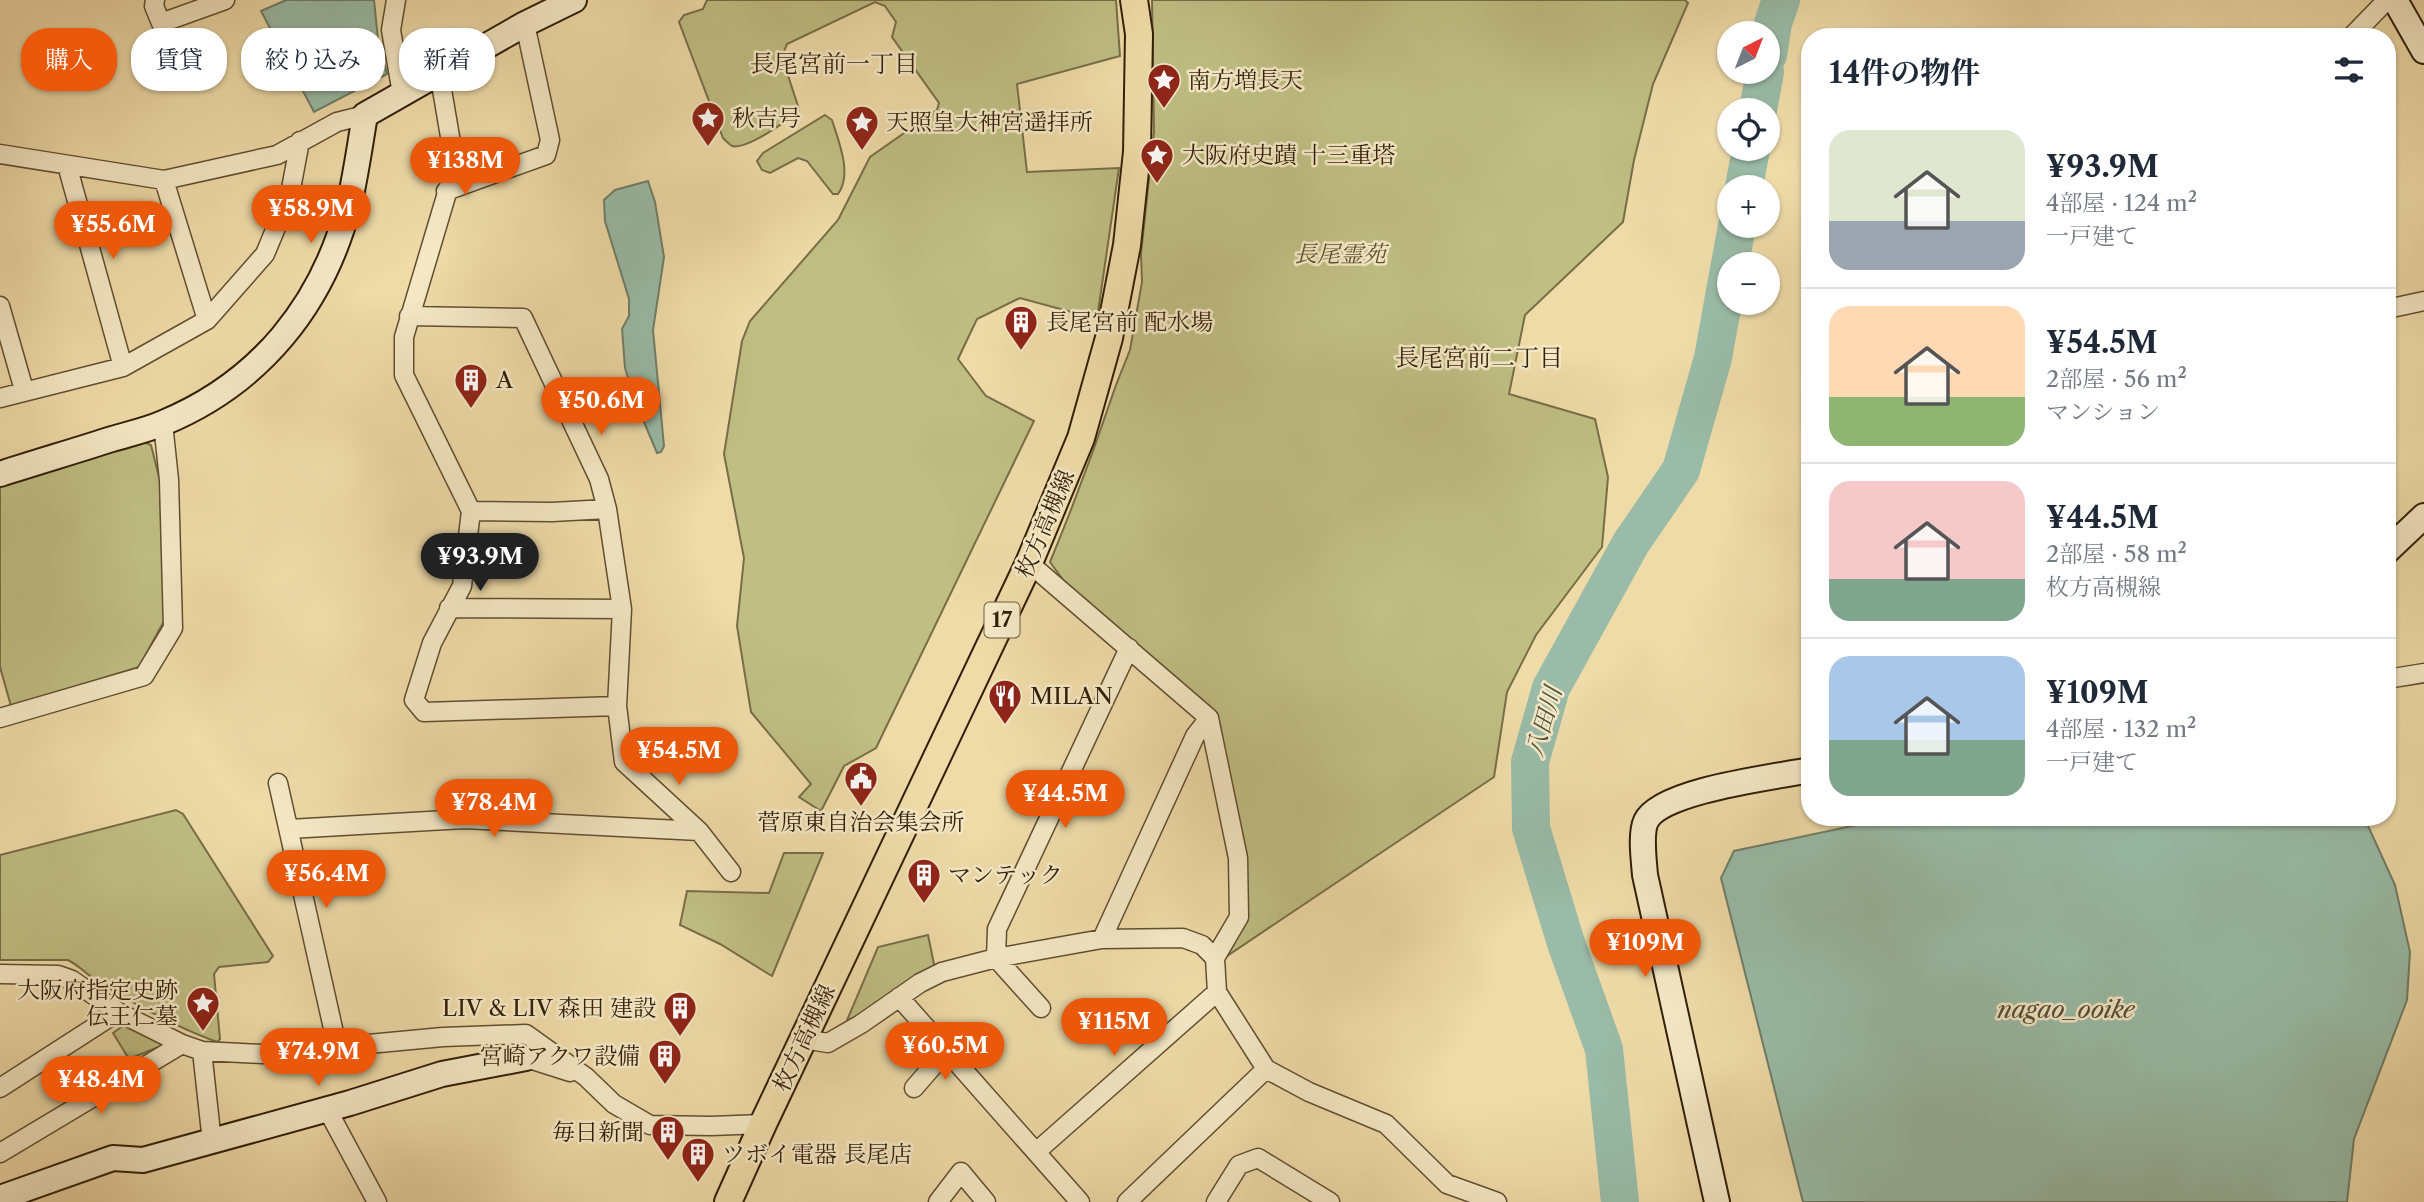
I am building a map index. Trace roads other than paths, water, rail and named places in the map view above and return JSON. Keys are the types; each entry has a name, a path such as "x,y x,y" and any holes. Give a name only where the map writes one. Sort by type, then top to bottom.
{"main road":[{"name":"枚方高槻線","path":"728,1202 1029,563 1081,438 1109,338 1128,245 1138,152 1139,34 1135,0"}],"street":[{"path":"155,0 154,6 161,23 225,0"},
{"path":"396,0 391,30 402,94"},
{"path":"495,41 574,0"},
{"path":"2360,28 2387,0"},
{"path":"2395,0 2424,51"},
{"path":"446,191 546,155 550,140 525,24"},
{"path":"0,154 164,180 277,155 337,122 365,114 407,91"},
{"path":"442,91 455,166 409,316 404,337 404,375 471,511 462,586 432,643 414,700 424,712 617,706"},
{"path":"0,474 163,423 209,400 262,361 290,328 334,251 349,204 365,114"},
{"path":"0,398 122,367 207,320 265,254 290,194 300,141"},
{"path":"66,165 122,367"},
{"path":"164,180 207,320"},
{"path":"2396,307 2424,301"},
{"path":"0,306 24,390"},
{"path":"409,316 523,318 599,479 607,509 622,609 617,706 624,762 699,831 731,872"},
{"path":"0,718 144,676 173,628 169,480 163,423"},
{"path":"471,511 552,512 607,509"},
{"path":"2396,542 2424,516"},
{"path":"1029,563 1209,718 1238,859 1238,917 1215,958 1217,992 1266,1069 1309,1092 1386,1124 1447,1184 1497,1202"},
{"path":"449,608 622,609"},
{"path":"1041,1008 996,958 997,929 1129,648"},
{"path":"2396,678 2424,673"},
{"path":"1102,939 1195,736 1209,718"},
{"path":"1717,1202 1645,875 1643,847 1646,821 1660,807 1684,795 1801,772"},
{"path":"278,783 337,1046"},
{"path":"289,829 464,818 699,831"},
{"path":"803,1039 828,1043 942,972 996,958 1102,939 1183,938 1202,945 1215,958"},
{"path":"0,974 58,975 72,980 118,1012 202,1051 262,1054 443,1037 526,1034 586,1077 614,1104 650,1125 763,1124"},
{"path":"1036,1152 1217,992"},
{"path":"899,997 1080,1202"},
{"path":"0,1088 118,1012"},
{"path":"0,1153 182,1044"},
{"path":"202,1051 212,1142"},
{"path":"914,1088 946,1051"},
{"path":"0,1198 113,1158 143,1160 442,1074 526,1058 586,1077"},
{"path":"1127,1202 1266,1069"},
{"path":"327,1109 377,1202"},
{"path":"1216,1202 1239,1165 1258,1158 1330,1202"},
{"path":"938,1202 961,1172 986,1202"}],"water":[{"path":"286,0 374,0 377,28 270,28 261,11"},
{"path":"303,91 354,91 314,112"},
{"path":"648,181 655,202 664,257 653,330 664,446 661,452 657,453 625,368 622,329 629,316 629,299 605,221 604,200 615,190"},
{"name":"nagao_ooike","path":"1852,826 2368,826 2395,885 2410,952 2407,1000 2354,1139 2347,1202 1803,1202 1721,878 1734,851"}],"waterway":[{"name":"八田川","path":"1774,21 1781,0"},
{"name":"八田川","path":"1760,98 1763,84"},
{"name":"八田川","path":"1746,175 1749,161"},
{"name":"八田川","path":"1732,252 1735,238"},
{"name":"八田川","path":"1620,1202 1604,1049 1566,943 1531,828 1530,762 1551,688 1631,543 1681,470 1713,358 1721,315"}],"place":[{"name":"南方増長天","path":"1164,110"},
{"name":"秋吉号","path":"708,148"},
{"name":"天照皇大神宮遥拝所","path":"862,152"},
{"name":"大阪府史蹟 十三重塔","path":"1157,185"},
{"name":"長尾宮前 配水場","path":"1021,352"},
{"name":"A","path":"471,410"},
{"name":"MILAN","path":"1005,726"},
{"name":"菅原東自治会集会所","path":"861,808"},
{"name":"マンテック","path":"924,905"},
{"name":"大阪府指定史跡 伝王仁墓","path":"203,1033"},
{"name":"LIV & LIV 森田 建設","path":"680,1038"},
{"name":"宮崎アクワ設備","path":"665,1086"},
{"name":"毎日新聞","path":"668,1162"},
{"name":"ツボイ電器 長尾店","path":"698,1184"}],"district":[{"name":"長尾宮前一丁目","path":"834,64"},
{"name":"長尾宮前二丁目","path":"1479,358"}],"park label":[{"name":"長尾霊苑","path":"1340,254"}]}
